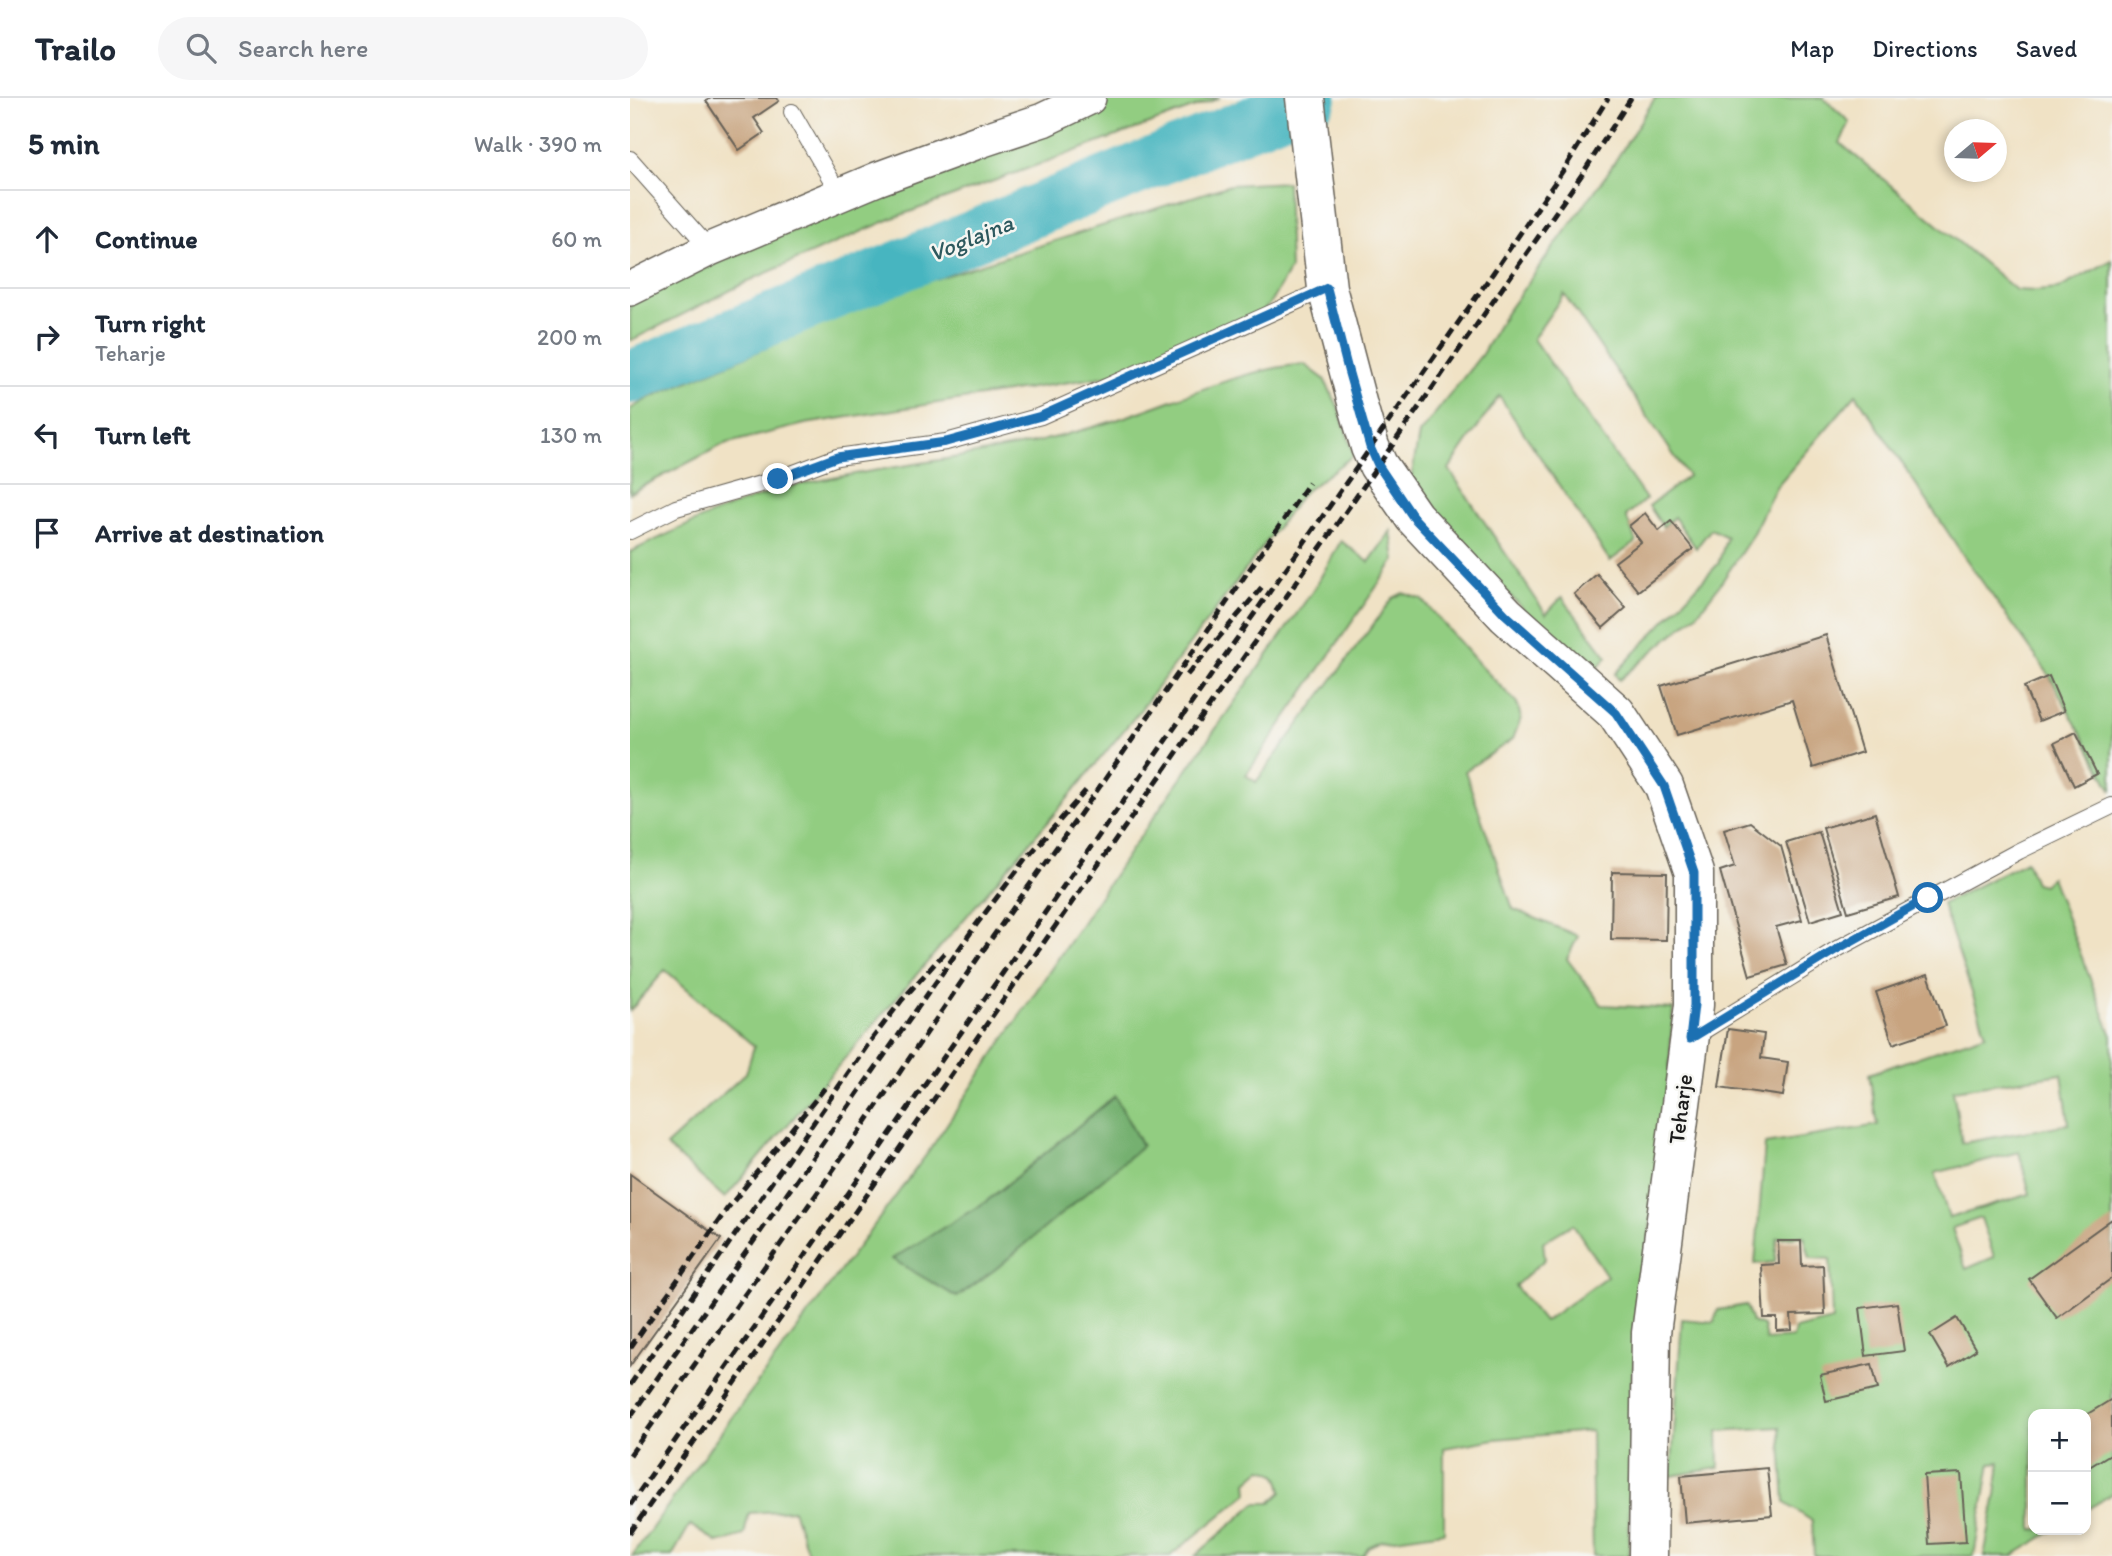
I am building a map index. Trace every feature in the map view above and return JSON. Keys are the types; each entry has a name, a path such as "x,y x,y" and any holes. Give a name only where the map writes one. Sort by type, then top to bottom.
{"street":[{"path":"630,289 710,249 840,195 1043,120 1088,98"},
{"name":"Teharje","path":"1305,98 1327,288 1370,447 1378,465 1413,517 1506,615 1616,713 1664,786 1694,873 1694,1005 1651,1333 1648,1556"}],"lane":[{"path":"792,112 840,195"},
{"path":"630,159 710,249"},
{"path":"630,531 676,508 778,479 837,457 946,442 1041,416 1327,288"},
{"path":"1690,1039 1848,943 2019,851 2112,806"}],"green space":[{"path":"1104,98 1220,98 893,218 755,278 630,341 630,300"},
{"path":"1655,98 1823,98 1850,122 1840,143 2016,290 2058,289 2112,260 2112,791 2049,675 1963,555 1856,394 1776,487 1750,539 1698,613 1619,680 1615,674 1718,564 1727,537 1711,529 1696,548 1674,517 1663,527 1649,506 1688,476 1564,294 1533,339 1646,499 1626,516 1636,542 1610,561 1499,396 1449,469 1546,614 1562,597 1607,657 1594,671 1579,668 1437,519 1411,479 1419,434 1482,354 1506,313 1607,174"},
{"path":"1287,182 1290,269 1271,302 1249,328 1114,375 805,424 724,444 630,493 630,409 651,397 907,288 1230,185"},
{"path":"1304,364 1324,379 1337,404 1354,455 1303,493 1138,713 725,1198 666,1146 746,1073 754,1046 665,970 630,1011 630,552 715,513 781,490 830,478 1035,442 1113,421 1248,374"},
{"path":"1391,531 1395,560 1246,775 1256,782 1393,598 1403,593 1422,599 1517,703 1521,718 1513,739 1465,771 1513,909 1578,936 1567,959 1602,1005 1673,1009 1669,1073 1631,1388 1629,1556 1593,1556 1591,1431 1495,1439 1444,1448 1444,1532 1381,1541 1368,1547 1363,1556 1195,1556 1256,1503 1270,1503 1282,1492 1276,1476 1262,1469 1247,1482 1248,1493 1170,1556 809,1556 793,1510 749,1513 744,1535 718,1543 690,1525 672,1556 632,1556 929,1151 1132,848 1314,589 1341,541 1369,562","holes":["1115,1096 956,1296 893,1259 987,1201","1573,1224 1607,1276 1544,1322 1515,1286 1545,1259 1543,1242"]},
{"path":"2026,861 2035,883 2043,885 2051,877 2112,1036 2112,1494 2091,1507 2091,1409 2028,1409 2028,1535 2046,1535 2012,1556 1984,1556 2000,1462 1990,1463 1974,1556 1814,1556 1812,1521 1785,1503 1780,1427 1718,1431 1719,1468 1671,1476 1682,1319 1714,1322 1718,1310 1746,1305 1752,1322 1763,1326 1766,1340 1793,1338 1795,1329 1832,1320 1830,1259 1810,1258 1804,1236 1777,1238 1775,1262 1755,1264 1765,1144 1878,1125 1869,1074 1986,1034 1942,904","holes":["2062,1074 2069,1124 1962,1143 1953,1090","2019,1152 2030,1194 1949,1218 1935,1173","1981,1218 1994,1257 1966,1269 1952,1228"]},
{"path":"1115,1096 1142,1146 997,1268 957,1297 892,1259 987,1201"}],"building":[{"path":"711,98 777,98 779,101 754,118 764,133 739,150 706,101"},
{"path":"1645,513 1659,531 1671,521 1693,549 1638,591 1615,562 1641,542 1629,526"},
{"path":"1597,574 1626,608 1603,628 1574,594"},
{"path":"1826,635 1862,752 1813,768 1792,700 1677,735 1661,686"},
{"path":"2049,676 2064,711 2039,721 2024,687"},
{"path":"2076,732 2097,774 2074,786 2054,743"},
{"path":"1875,813 1899,897 1848,912 1823,828"},
{"path":"1750,822 1781,846 1802,920 1776,927 1787,965 1750,976 1720,871 1735,866 1724,830"},
{"path":"1819,832 1843,911 1810,921 1786,842"},
{"path":"1612,872 1667,873 1666,940 1611,939"},
{"path":"1928,974 1946,1026 1893,1044 1876,992"},
{"path":"1728,1029 1764,1034 1761,1058 1788,1062 1783,1096 1719,1087"},
{"path":"630,1174 721,1239 630,1366"},
{"path":"2112,1219 2112,1278 2057,1318 2029,1279"},
{"path":"1778,1241 1801,1241 1802,1266 1823,1265 1825,1314 1791,1315 1792,1330 1777,1331 1777,1318 1764,1318 1761,1265 1779,1264"},
{"path":"1897,1303 1904,1351 1866,1356 1860,1308"},
{"path":"1957,1318 1976,1350 1949,1367 1930,1335"},
{"path":"1872,1364 1878,1389 1826,1401 1820,1375"},
{"path":"2112,1399 2112,1453 2091,1466 2091,1412"},
{"path":"1767,1468 1772,1515 1685,1523 1681,1476"},
{"path":"1961,1473 1966,1542 1929,1544 1924,1475"}],"waterway":[{"name":"Voglajna","path":"630,378 1311,98"}],"railway":[{"path":"630,1505 1493,273 1564,169 1608,98"},
{"path":"630,1533 1583,173 1631,98"},
{"path":"630,1455 820,1189 1309,483"},
{"path":"1187,675 1262,587"},
{"path":"630,1417 976,925 1026,859 1088,788"},
{"path":"630,1385 872,1039 902,1000 947,950"},
{"path":"630,1348 727,1209 828,1084"}],"route":[{"path":"778,479 837,457 946,442 1041,416 1327,288 1370,447 1378,465 1413,517 1506,615 1616,713 1664,786 1694,873 1694,1005 1690,1039 1837,949 1928,898"}]}
